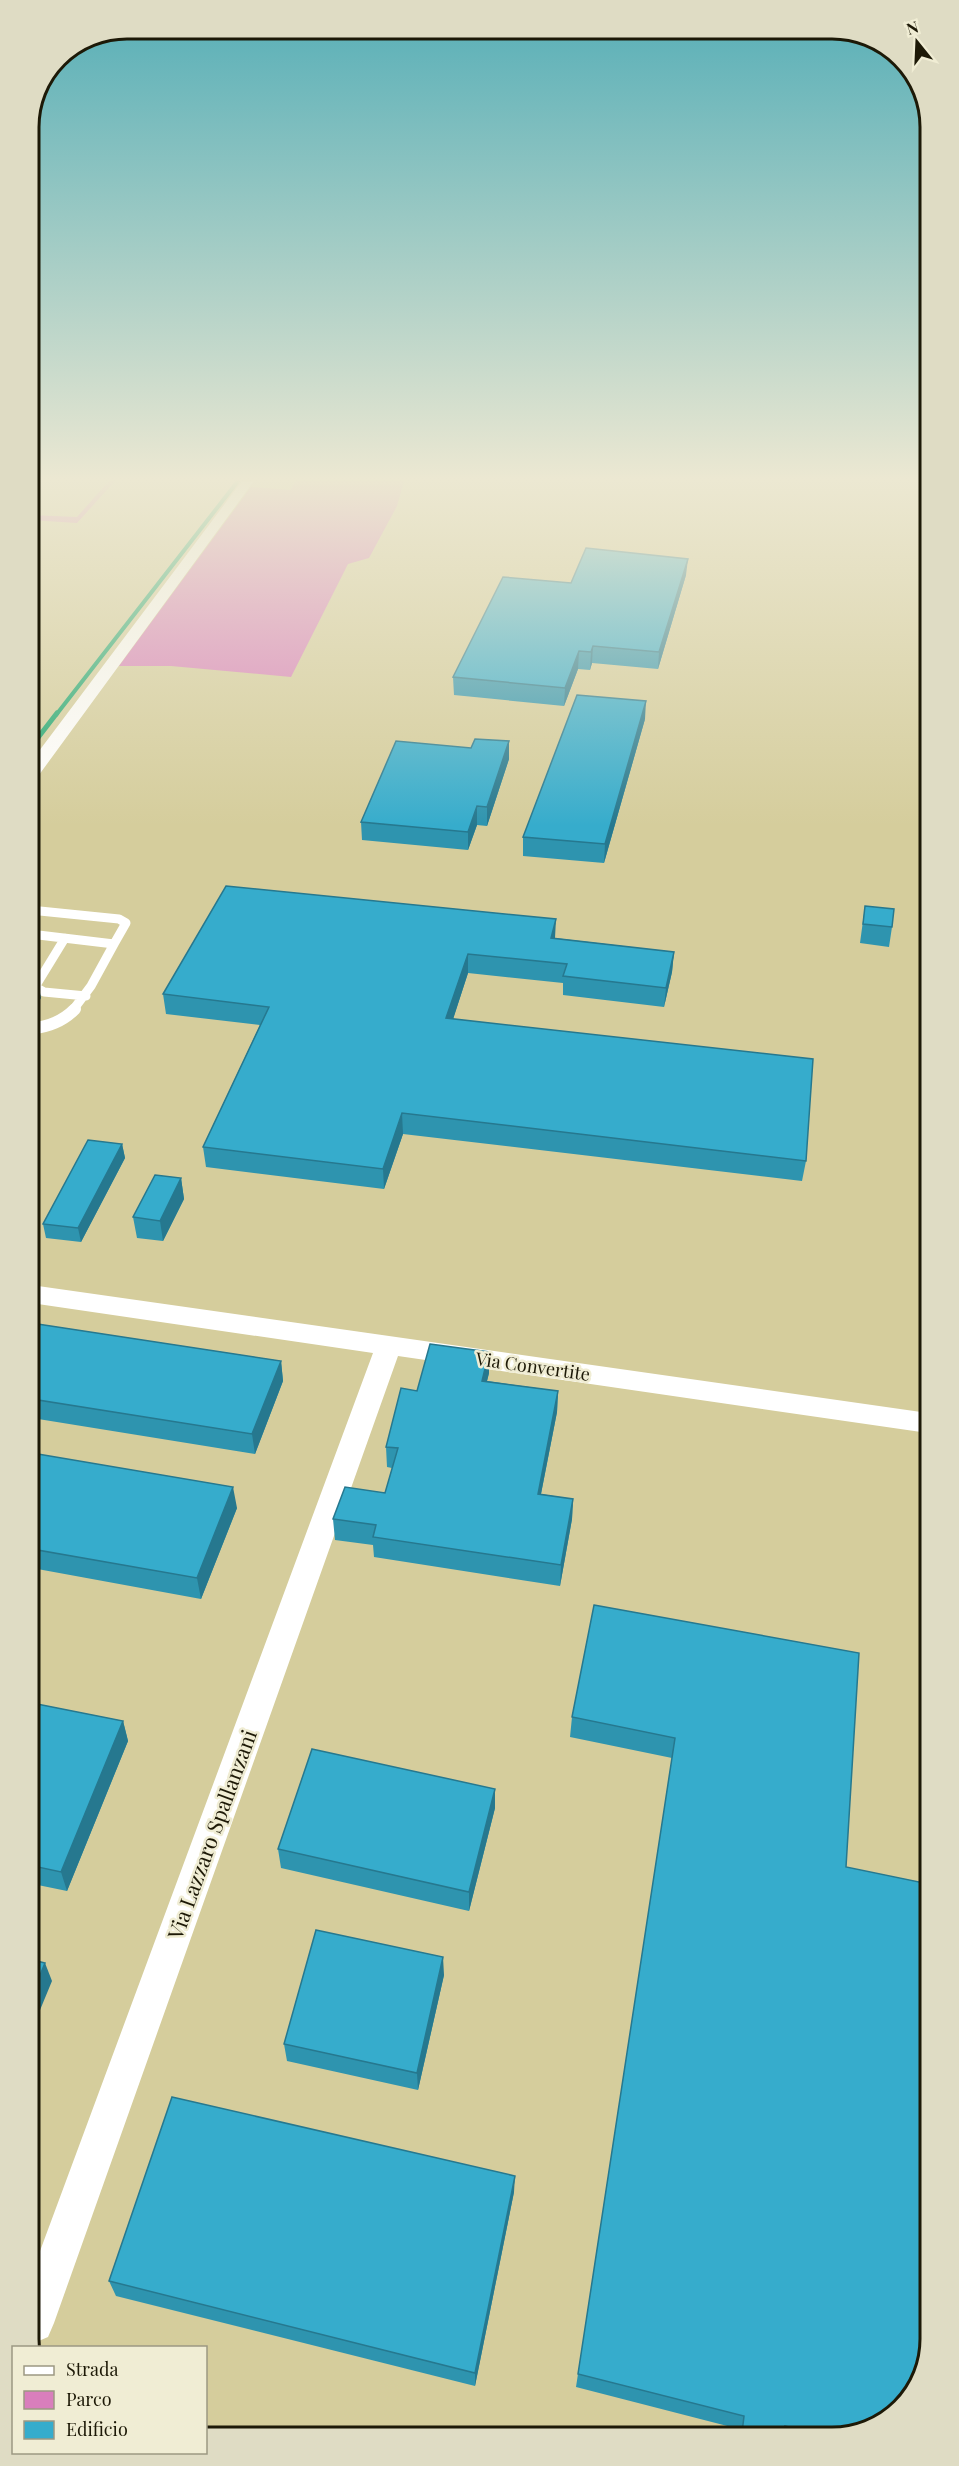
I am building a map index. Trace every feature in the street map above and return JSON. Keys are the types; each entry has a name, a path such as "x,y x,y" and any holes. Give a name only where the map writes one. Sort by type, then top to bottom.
{"street":[{"path":"39,763 163,596"},
{"name":"Via Convertite","path":"39,1295 920,1422"},
{"name":"Via Lazzaro Spallanzani","path":"39,2307 389,1345"}],"lane":[{"path":"39,911 119,919 126,923 81,1005 61,1022 39,1027"},
{"path":"39,935 114,944"},
{"path":"39,980 65,938"},
{"path":"39,989 44,992 86,996"}],"green space":[{"path":"171,596 332,596 291,677 171,666 119,666"}],"building":[{"path":"493,596 676,596 659,652 593,646 591,652 579,651 565,688 453,677"},
{"path":"577,695 646,701 605,844 523,837"},
{"path":"475,739 509,741 487,807 477,806 468,832 361,822 396,741 471,748"},
{"path":"226,886 556,919 551,938 674,952 666,988 563,976 567,964 468,954 446,1018 813,1059 806,1161 402,1113 383,1169 203,1147 269,1007 163,994"},
{"path":"865,906 894,909 892,927 863,924"},
{"path":"88,1140 122,1144 78,1228 43,1224"},
{"path":"155,1175 181,1178 160,1221 133,1217"},
{"path":"39,1324 281,1361 252,1434 39,1400"},
{"path":"430,1344 489,1352 482,1381 558,1391 538,1494 573,1499 561,1565 373,1537 376,1525 333,1519 345,1487 385,1493 398,1448 386,1447 401,1388 417,1391"},
{"path":"39,1454 233,1487 197,1578 39,1550"},
{"path":"594,1605 859,1653 846,1867 920,1882 919,2350 911,2378 902,2393 886,2409 860,2422 832,2427 743,2427 744,2416 578,2374 675,1738 572,1717"},
{"path":"39,1704 123,1721 61,1872 39,1867"},
{"path":"312,1749 495,1789 469,1892 278,1849"},
{"path":"316,1930 443,1957 417,2073 284,2044"},
{"path":"39,1962 45,1963 39,1978"},
{"path":"172,2097 515,2176 475,2373 109,2281"}],"waterway":[{"path":"56,715 148,596"},
{"path":"39,736 57,713"}]}
